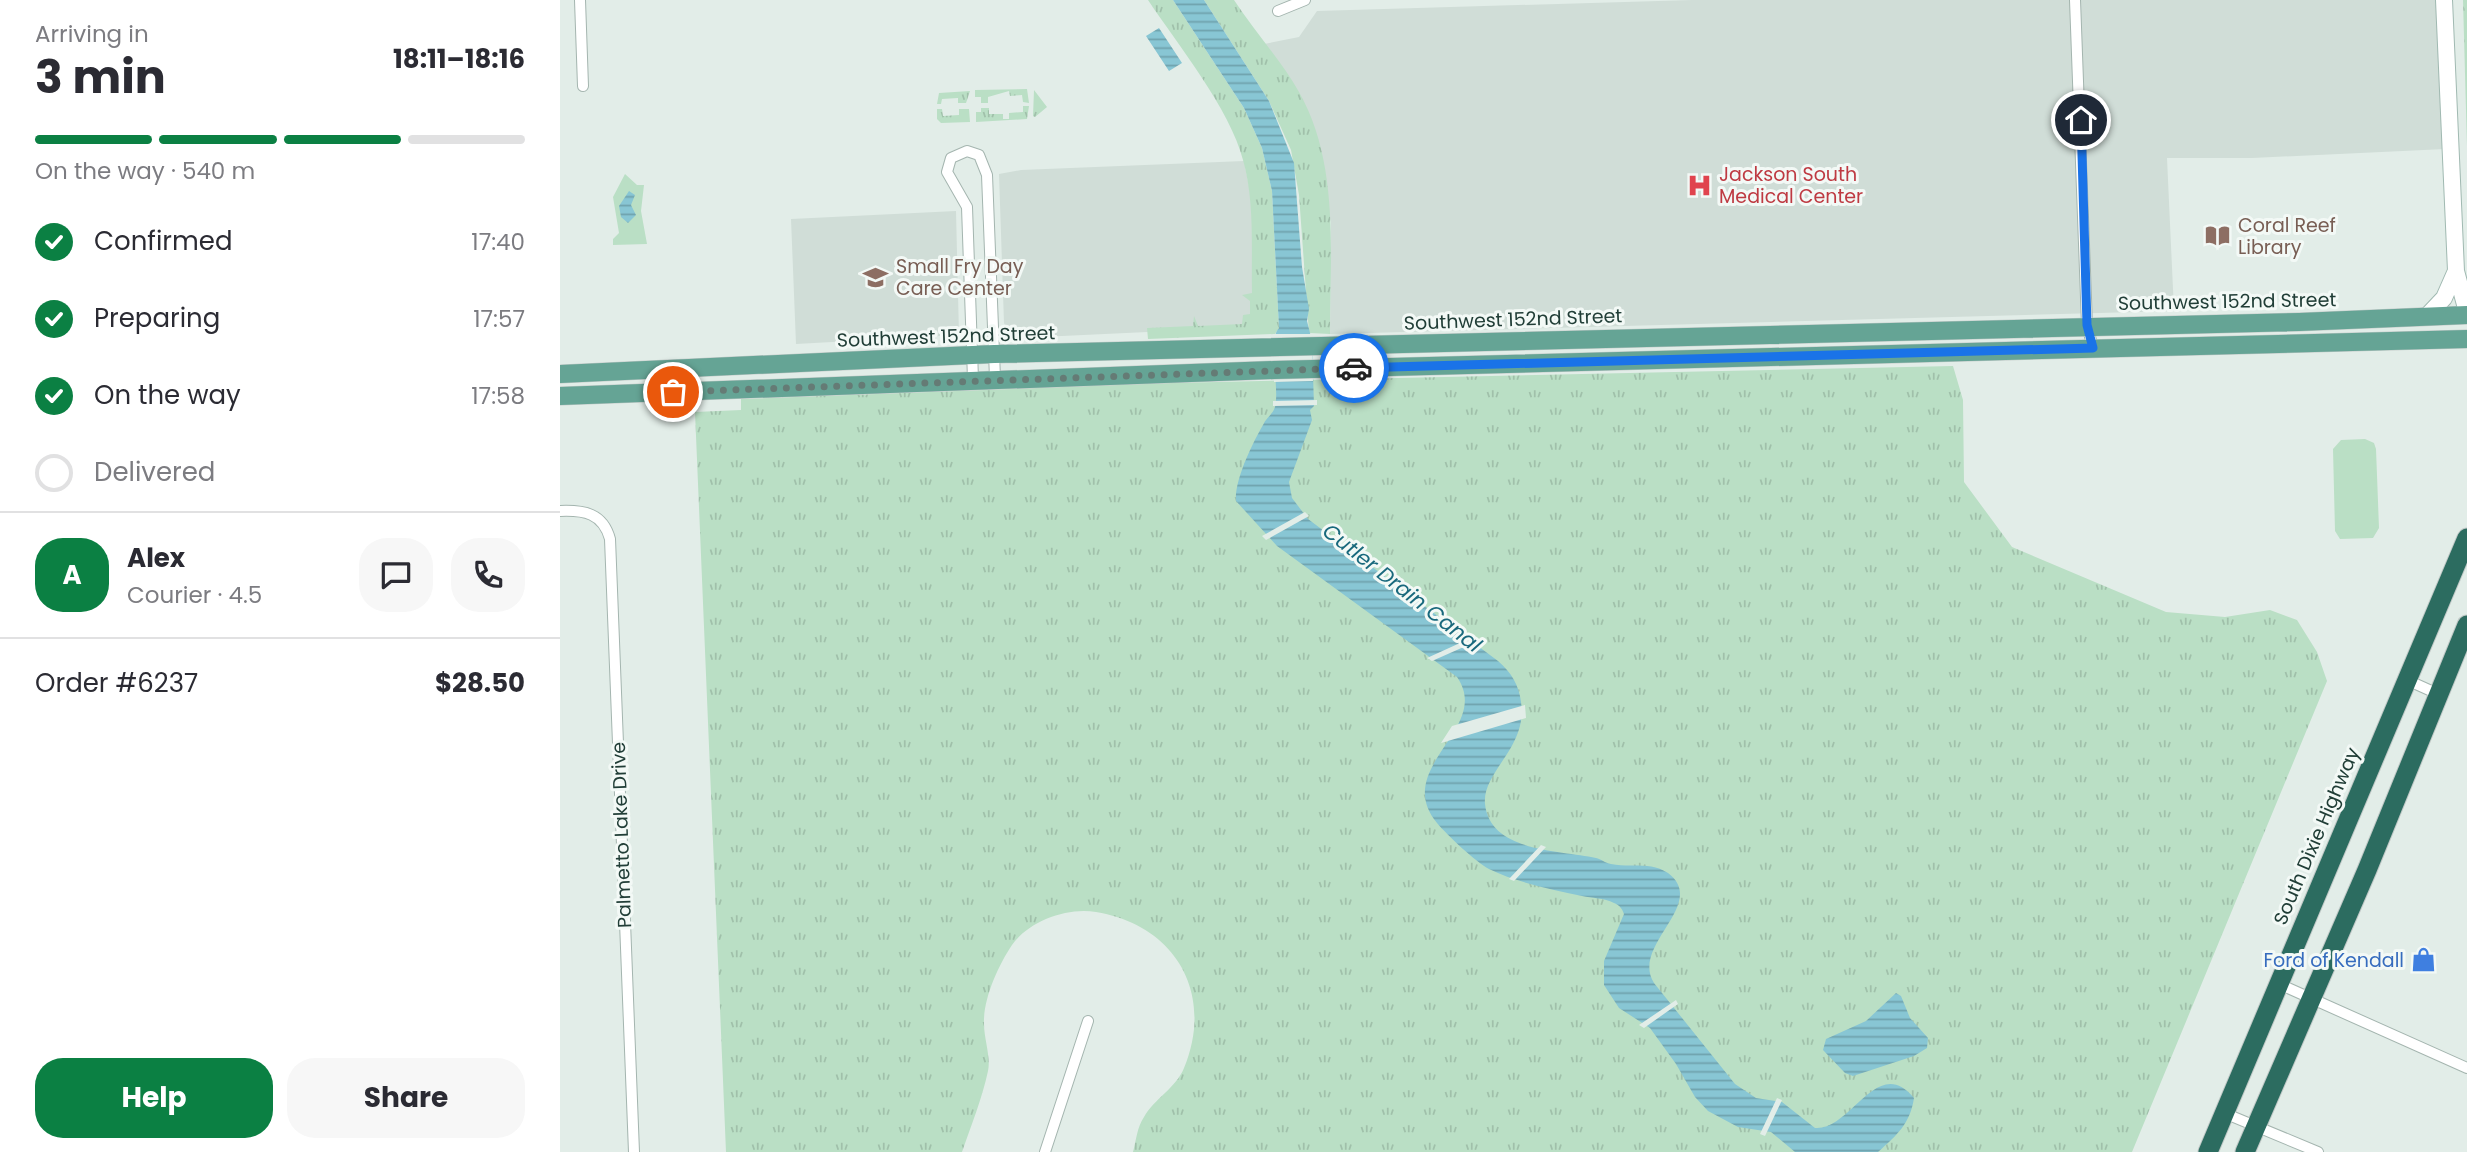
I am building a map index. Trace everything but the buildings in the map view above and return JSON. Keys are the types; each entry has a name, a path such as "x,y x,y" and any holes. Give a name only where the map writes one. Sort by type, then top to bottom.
{"highway":[{"name":"South Dixie Highway","path":"2208,1152 2467,538"},
{"path":"2245,1152 2367,870 2467,625"}],"main road":[{"name":"Southwest 152nd Street","path":"560,374 994,354 2087,325 2299,322 2467,314"},
{"path":"2286,344 2297,331 2299,322"},
{"path":"560,397 995,378 2467,339"}],"street":[{"path":"580,0 583,86"},
{"path":"1278,10 1305,0"},
{"path":"2075,0 2087,325 2093,348"},
{"path":"2444,0 2456,271 2467,314"},
{"path":"973,379 967,207 947,173 951,158 967,151 979,155 987,175 995,378"},
{"path":"2427,316 2444,298 2456,271"},
{"name":"Palmetto Lake Drive","path":"560,511 582,511 600,520 610,539 634,1152"},
{"path":"2407,680 2438,694"},
{"path":"2279,984 2467,1068"},
{"path":"1045,1152 1088,1021"},
{"path":"2224,1113 2318,1152"}],"shaded area":[{"name":"Jackson South Medical Center","path":"1692,0 2437,0 2445,149 2252,158 2167,158 2174,311 1330,334 1331,222 1264,44 1299,37 1317,11"},
{"path":"1244,161 1253,206 1254,327 1021,337 1008,333 1004,323 999,174 1021,170"},
{"name":"Small Fry Day Care Center","path":"956,211 959,335 796,344 791,219"}],"green space":[{"path":"1148,0 1173,0 1244,108 1262,148 1272,191 1279,328 1275,334 1148,339 1147,328 1193,326 1194,316 1198,326 1242,324 1243,315 1250,314 1250,301 1242,295 1252,293 1252,226 1247,176 1227,120 1202,78"},
{"path":"1204,0 1234,0 1292,80 1312,120 1327,179 1330,210 1330,334 1309,333 1299,195 1291,150 1269,101"},
{"path":"2463,0 2467,0 2467,147"},
{"path":"1027,89 1029,103 1023,102 1022,95 1010,96 1009,91 988,97 988,103 981,103 981,97 975,97 975,90"},
{"path":"1034,90 1047,107 1035,117 1033,116"},
{"path":"970,91 966,103 958,103 958,98 942,99 941,104 937,104 939,93"},
{"path":"1023,106 1029,106 1027,119 976,122 976,112 981,112 981,108 989,108 989,114 1003,114 1003,119 1009,119 1009,113 1023,112"},
{"path":"937,109 942,109 943,116 959,115 959,109 969,109 970,122 941,123 937,119"},
{"path":"625,174 637,185 644,185 641,211 647,244 613,245 613,239 619,233 613,197"},
{"path":"1953,366 1963,400 1964,482 2012,547 2166,612 2225,617 2270,610 2297,620 2317,652 2327,681 2132,1152 1133,1152 1144,1117 1176,1082 1184,1068 1192,1040 1194,1014 1191,989 1181,967 1167,947 1147,931 1124,919 1085,911 1061,914 1028,929 1012,945 1002,963 992,983 984,1014 988,1071 962,1152 726,1152 695,412 741,410 741,399 1172,383"},
{"path":"2365,439 2374,443 2376,449 2379,528 2373,538 2340,539 2335,531 2333,449 2341,440"}],"water":[{"path":"1173,0 1204,0 1269,101 1294,163 1302,267 1309,309 1307,321 1312,341 1314,406 1310,410 1312,420 1289,482 1292,498 1308,519 1498,661 1514,679 1521,702 1518,733 1486,792 1485,804 1490,820 1500,832 1513,841 1530,846 1596,858 1611,864 1654,867 1668,873 1678,885 1680,898 1652,954 1649,969 1654,983 1735,1084 1756,1098 1782,1102 1815,1128 1828,1126 1876,1089 1888,1084 1901,1086 1914,1098 1912,1107 1897,1134 1878,1152 1795,1152 1771,1132 1738,1127 1708,1111 1695,1097 1676,1064 1650,1028 1619,1008 1604,985 1604,961 1624,914 1620,907 1606,900 1523,882 1489,869 1462,848 1437,823 1426,803 1426,784 1433,766 1463,714 1465,696 1457,677 1277,546 1236,501 1245,462 1254,441 1274,409 1276,398 1274,343 1279,328 1272,191 1262,148 1244,108"},
{"path":"1159,28 1182,63 1169,71 1146,36"},
{"path":"629,191 635,195 631,205 636,215 628,223 621,217 619,206"},
{"path":"1896,993 1901,996 1910,1018 1928,1038 1927,1048 1914,1056 1853,1076 1845,1073 1823,1050 1826,1039 1866,1021"}],"pier":[{"path":"1273,334 1312,334 1313,381 1274,382"},
{"path":"1317,400 1317,405 1273,406 1273,401"},
{"path":"1305,512 1309,516 1266,540 1262,536"},
{"path":"1471,638 1475,642 1432,661 1427,658"},
{"path":"1525,705 1526,718 1441,743 1452,726"},
{"path":"1541,845 1546,847 1514,881 1509,879"},
{"path":"1676,1000 1678,1004 1644,1028 1639,1025"},
{"path":"1777,1098 1782,1100 1765,1136 1760,1134"}],"way so far":[{"path":"673,392 1010,378 1354,368"}],"place":[{"name":"Jackson South Medical Center","path":"1699,185"},
{"name":"Coral Reef Library","path":"2218,236"},
{"name":"Small Fry Day Care Center","path":"876,277"},
{"name":"Ford of Kendall","path":"2424,960"}],"route":[{"path":"1354,368 2093,348 2087,325 2081,120"}],"water label":[{"name":"Cutler Drain Canal","path":"1402,588"}]}
